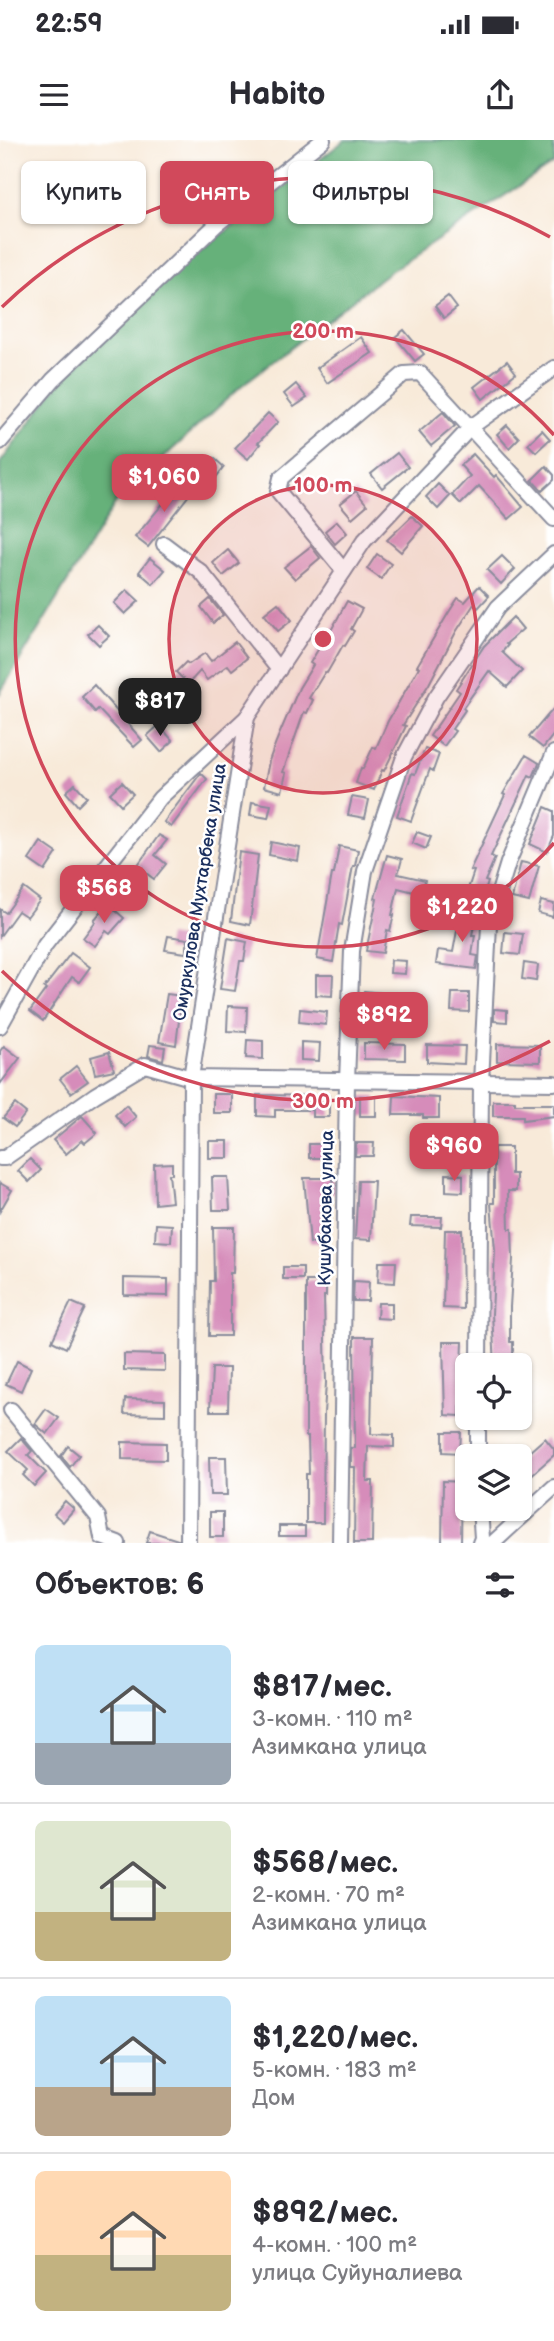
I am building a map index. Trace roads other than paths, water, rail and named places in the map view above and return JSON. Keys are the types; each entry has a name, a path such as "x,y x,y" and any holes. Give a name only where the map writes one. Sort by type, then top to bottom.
{"street":[{"path":"0,442 53,380 217,224 323,140"},
{"name":"Омуркулова Мухтарбека улица","path":"188,1543 191,1079 247,717 364,541 471,427 554,368"},
{"path":"344,571 278,491 281,478 404,374 419,373 554,519"},
{"path":"164,544 201,572 279,670"},
{"name":"Кушубакова улица","path":"340,1543 347,1081 352,951 365,871 404,757 436,697 498,607 554,554"},
{"path":"0,1026 45,946 160,798 247,717"},
{"path":"479,1353 481,1082 489,925 508,863 554,753"},
{"path":"0,1158 5,1158 95,1095 145,1065 191,1079 554,1083"},
{"path":"12,1410 98,1517 97,1540 118,1543"},
{"path":"493,1543 554,1487"},
{"path":"480,1543 481,1521"}]}
